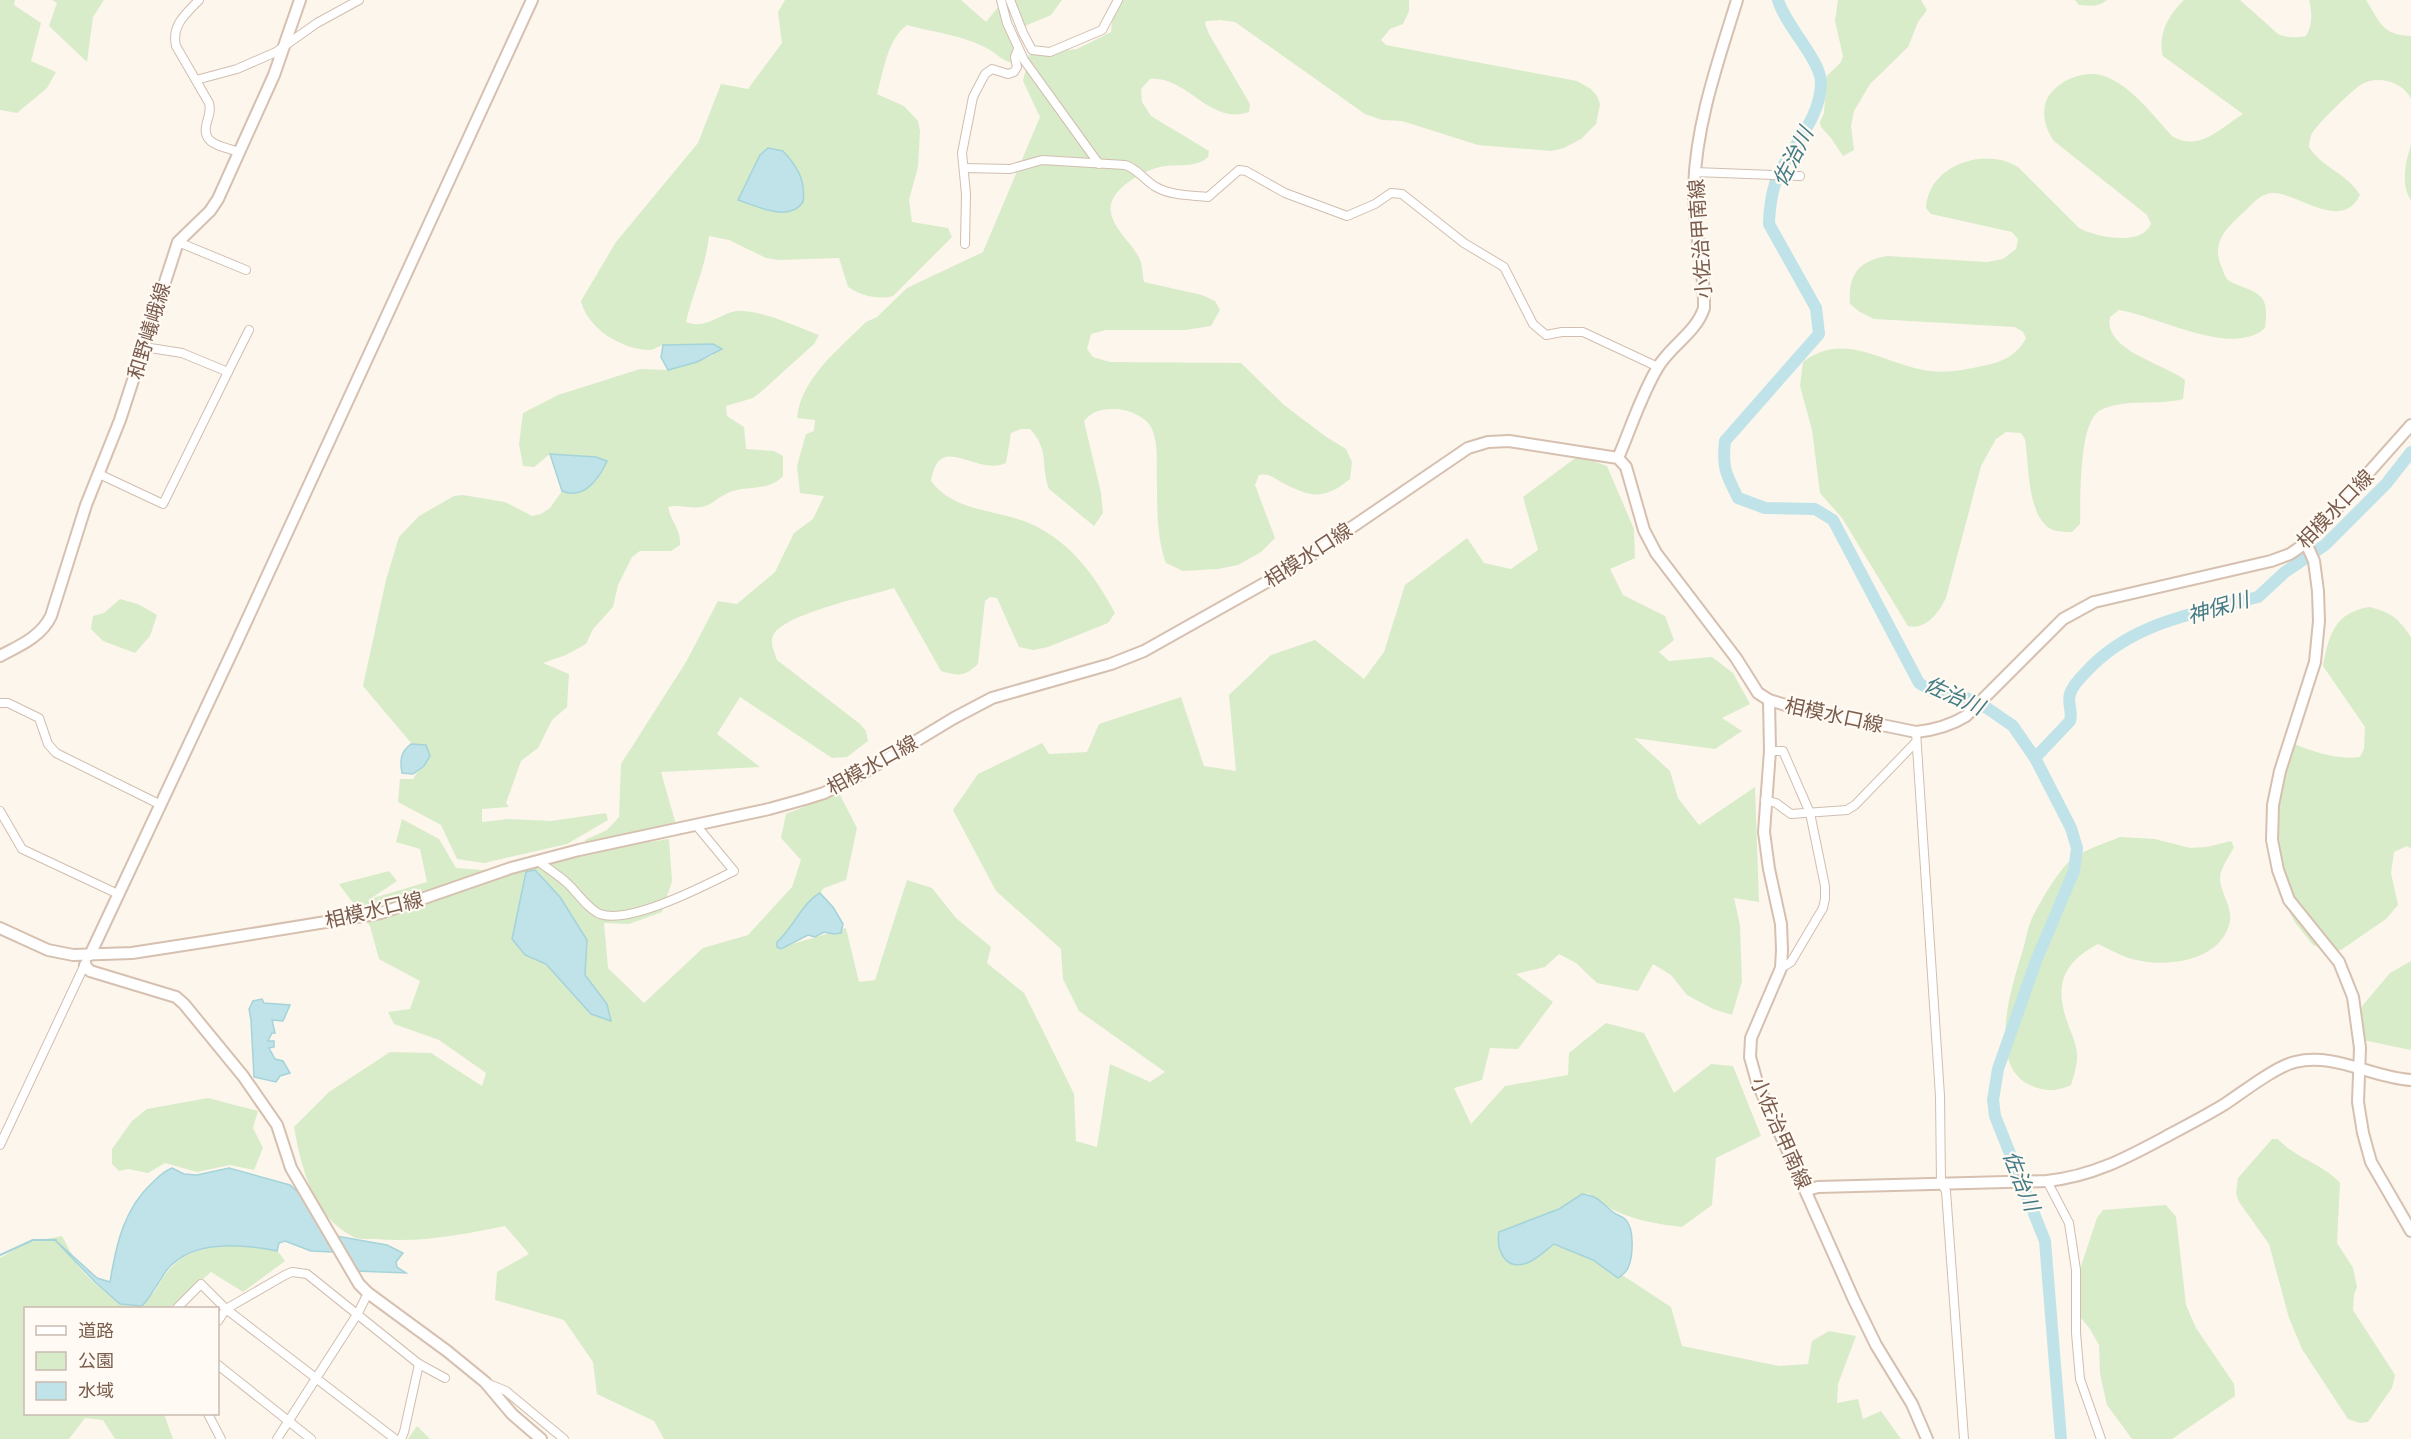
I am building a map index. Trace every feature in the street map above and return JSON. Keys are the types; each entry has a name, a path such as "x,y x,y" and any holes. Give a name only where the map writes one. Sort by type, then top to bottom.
{"main road":[{"name":"和野嶬峨線","path":"0,656 37,635 47,626 120,420 178,242 210,212 274,75 300,0"},
{"path":"532,0 234,648 87,960 90,971 176,997 184,1004 243,1076 277,1125 291,1168 359,1284 484,1382 512,1414 541,1439"},
{"name":"小佐治甲南線","path":"1618,458 1658,367 1694,328 1704,308 1695,217 1697,143 1704,108 1737,0"},
{"name":"相模水口線","path":"0,928 48,950 87,960 381,913 438,894 481,876 769,809 824,792 863,773 954,718 992,698 1111,664 1144,651 1295,566 1468,448 1488,442 1509,441 1618,458 1626,467 1644,530 1656,553 1736,658 1758,693 1769,700 1789,706 1916,737 1950,725 1976,708 2062,619 2094,602 2271,561 2308,545 2411,425"},
{"path":"2308,545 2314,561 2319,621 2315,662 2280,771 2273,805 2272,840 2277,870 2289,900 2339,962 2353,997 2360,1048 2358,1102 2363,1132 2371,1162 2411,1231"},
{"name":"小佐治甲南線","path":"1769,700 1770,751 1764,832 1769,869 1781,924 1781,968 1751,1038 1750,1057 1757,1082 1854,1300 1927,1439"},
{"path":"1807,1191 1818,1187 2047,1181 2090,1174 2218,1109 2295,1062 2315,1060 2340,1063 2411,1080"}],"street":[{"path":"199,0 179,22 174,37 176,46 209,103 205,137 208,142 239,152"},
{"path":"196,80 237,69 284,46 317,23 359,0"},
{"path":"1001,0 1018,49 1099,164"},
{"path":"1010,0 1032,50 1050,52 1102,30 1118,0"},
{"path":"965,244 964,145 973,97 985,74 992,69 1008,74 1014,72 1017,67 1015,57 1018,49"},
{"path":"964,168 1010,169 1042,160 1132,167 1154,186 1169,193 1208,197 1239,170 1246,171 1285,194 1347,216 1375,204 1391,193 1406,195 1464,243 1504,267 1533,324 1546,335 1582,332 1658,367"},
{"path":"1695,172 1800,176"},
{"path":"178,242 246,270"},
{"path":"99,474 163,504 249,330"},
{"path":"144,347 182,353 228,372"},
{"path":"0,703 8,703 39,718 44,735 56,753 159,804"},
{"path":"1765,800 1776,803 1791,814 1847,810 1855,805 1916,737"},
{"path":"1916,737 1940,1096 1941,1183 1946,1191 1947,1202 1964,1439"},
{"path":"1770,751 1783,751 1810,813 1825,886 1823,908 1791,962 1781,968"},
{"path":"0,811 22,849 118,894"},
{"path":"538,861 564,880 598,913 610,916 623,915 689,892 734,871 696,825"},
{"path":"0,1145 87,960"},
{"path":"2047,1181 2068,1223 2076,1270 2076,1333 2080,1379 2101,1439"},
{"path":"219,1320 226,1309 285,1275 298,1272 306,1274 419,1364 445,1378"},
{"path":"178,1307 201,1284 226,1309 395,1439"},
{"path":"277,1439 368,1293"},
{"path":"400,1439 404,1432 419,1364"},
{"path":"219,1366 311,1439"},
{"path":"484,1382 506,1391 564,1439"},
{"path":"209,1415 221,1439"},
{"path":"1921,1439 1919,1428 1922,1426"}],"green space":[{"path":"0,0 15,0 14,5 41,23 31,61 56,72 47,88 17,113 0,110"},
{"path":"52,0 104,0 93,17 87,62 49,26 57,3"},
{"path":"785,0 961,0 986,22 998,7 1020,64 1007,61 970,41 907,25 895,39 887,56 877,94 904,106 918,121 920,131 918,167 909,200 912,222 948,228 952,237 893,296 882,298 870,296 848,287 839,258 779,260 766,258 729,240 709,236 705,258 686,322 702,324 729,313 743,311 772,317 819,335 814,344 753,398 726,406 727,416 744,427 746,449 774,451 783,456 783,476 770,485 733,491 705,506 668,507 679,534 680,545 671,551 640,551 632,557 618,585 613,607 593,629 586,644 566,655 543,663 569,674 567,707 552,720 538,748 521,761 506,803 509,807 482,809 482,822 508,819 551,821 606,813 608,820 567,844 484,863 457,859 441,825 398,802 400,779 413,779 426,758 422,747 412,744 363,686 386,580 399,537 419,516 454,496 463,495 505,502 532,516 541,514 550,508 562,491 570,494 597,480 607,461 550,454 534,467 523,466 519,444 523,413 558,395 640,369 668,370 714,355 668,345 650,350 639,349 617,342 590,320 581,301 616,242 698,143 721,84 748,89 782,43 778,12"},
{"path":"1014,0 1062,0 1051,15 1025,26"},
{"path":"1120,0 1409,0 1409,11 1403,24 1390,29 1381,40 1386,45 1577,81 1591,89 1597,96 1600,104 1596,124 1581,139 1564,148 1551,151 1478,145 1402,121 1382,120 1365,114 1235,22 1206,21 1209,34 1250,104 1249,112 1235,114 1222,112 1210,107 1175,84 1150,79 1141,89 1142,102 1151,116 1209,151 1208,157 1197,163 1153,169 1135,178 1114,197 1111,213 1116,226 1140,260 1144,282 1202,295 1215,301 1220,310 1211,326 1185,330 1106,330 1091,334 1087,349 1093,357 1110,362 1241,363 1284,405 1346,449 1352,462 1350,479 1332,491 1316,494 1300,491 1270,476 1259,475 1255,485 1275,538 1261,552 1238,565 1218,569 1183,571 1166,563 1163,554 1158,524 1156,442 1150,425 1137,415 1117,409 1107,409 1095,412 1084,421 1101,493 1103,513 1094,526 1049,489 1040,444 1030,429 1021,429 1011,433 1006,463 994,466 960,458 942,459 936,466 931,481 941,491 964,505 1031,524 1058,540 1090,573 1115,613 1108,623 1048,647 1033,650 1019,647 997,598 990,597 985,601 978,664 961,674 941,671 894,588 811,612 782,626 774,634 772,640 777,660 860,724 866,731 868,741 847,757 832,758 740,697 717,734 760,767 661,772 677,828 610,848 669,839 672,881 662,912 629,924 604,923 608,968 644,1003 703,948 748,935 792,887 801,860 781,838 786,814 839,793 857,828 846,880 824,888 786,937 778,939 782,947 846,928 859,982 875,980 907,880 932,888 956,918 991,947 987,963 1024,993 1074,1094 1076,1141 1097,1147 1110,1064 1150,1082 1165,1072 1079,1011 1063,979 1061,949 996,891 953,810 978,774 1042,743 1049,754 1087,752 1099,724 1181,697 1204,766 1236,771 1229,695 1271,655 1315,640 1364,679 1384,652 1405,585 1467,538 1484,563 1511,569 1538,550 1523,497 1578,456 1607,466 1634,529 1635,558 1610,569 1623,595 1665,616 1674,640 1659,652 1669,661 1712,657 1733,673 1750,704 1722,718 1742,731 1715,749 1634,738 1670,771 1678,798 1699,825 1755,787 1759,902 1734,898 1740,925 1742,981 1732,1015 1713,1009 1687,995 1671,975 1653,964 1638,991 1597,983 1576,963 1559,954 1545,967 1516,974 1553,1002 1518,1049 1490,1048 1482,1080 1454,1088 1471,1124 1505,1086 1568,1075 1569,1053 1606,1023 1644,1033 1674,1093 1711,1064 1733,1066 1761,1136 1716,1158 1712,1205 1682,1227 1632,1218 1610,1208 1588,1193 1503,1254 1521,1264 1551,1239 1590,1254 1671,1307 1682,1346 1779,1366 1808,1364 1812,1341 1829,1331 1856,1336 1838,1384 1837,1403 1858,1399 1863,1419 1881,1411 1901,1439 664,1439 654,1421 597,1394 593,1362 564,1320 495,1300 497,1272 529,1254 505,1226 424,1239 359,1239 339,1227 318,1203 305,1174 294,1127 329,1092 390,1052 431,1053 482,1086 486,1073 439,1040 394,1024 388,1012 410,1009 420,981 379,959 370,926 339,884 389,871 397,881 370,899 427,882 420,849 396,842 402,819 439,839 456,868 483,870 586,853 585,840 607,830 619,817 621,764 686,662 718,601 737,604 775,572 794,533 813,519 824,496 800,493 797,466 806,434 814,431 815,420 797,418 800,403 813,377 866,322 877,317 907,288 983,252 1040,117 1023,81 1029,55 1077,49 1111,32 1112,21"},
{"path":"1838,0 1921,0 1927,10 1918,22 1908,47 1870,84 1854,111 1851,126 1854,150 1843,156 1821,127 1820,122 1824,113 1827,76 1841,62 1843,56 1835,21"},
{"path":"2075,0 2107,0 2091,6 2079,5"},
{"path":"2184,0 2240,0 2278,34 2296,37 2306,36 2310,27 2309,0 2366,0 2379,21 2388,30 2411,36 2411,99 2402,88 2388,81 2366,82 2341,102 2312,133 2309,147 2314,154 2349,181 2360,195 2352,206 2342,211 2331,211 2282,194 2272,193 2254,202 2224,233 2218,249 2224,274 2228,280 2261,297 2266,308 2265,328 2251,336 2234,339 2194,332 2119,310 2110,317 2110,328 2125,347 2185,380 2183,399 2110,406 2101,410 2094,417 2088,429 2082,462 2080,524 2072,532 2057,531 2049,528 2042,521 2033,500 2025,439 2021,433 2006,432 1996,439 1981,466 1946,598 1935,615 1926,623 1915,627 1908,626 1842,518 1820,493 1812,430 1800,386 1803,362 1819,353 1834,349 1850,349 1914,368 1950,371 1989,365 2001,361 2018,350 2026,338 2023,332 2015,327 1874,319 1850,304 1853,277 1862,266 1877,258 1887,256 1987,262 2003,259 2016,249 2018,239 2012,232 1931,214 1926,208 1929,193 1937,180 1960,164 1975,159 1990,158 2018,167 2079,228 2087,231 2107,237 2128,238 2146,231 2151,224 2147,215 2054,141 2045,123 2044,113 2050,95 2062,83 2079,76 2096,74 2114,80 2124,87 2142,102 2173,137 2183,141 2201,140 2210,136 2243,114 2163,56 2162,40 2166,25"},
{"path":"2411,145 2411,200 2405,180"},
{"path":"120,599 138,604 157,615 150,636 135,653 103,641 91,629 93,616 104,613"},
{"path":"2369,607 2393,617 2411,637 2411,849 2407,846 2394,852 2391,873 2398,905 2386,919 2341,950 2329,951 2313,945 2294,921 2272,874 2269,837 2271,791 2294,744 2335,756 2360,757 2364,749 2365,727 2323,666 2335,627 2348,614"},
{"path":"2120,837 2155,839 2190,848 2207,847 2231,841 2234,847 2222,869 2220,878 2230,921 2225,935 2216,946 2191,959 2161,963 2146,962 2128,958 2098,944 2077,958 2065,975 2062,985 2063,1008 2077,1053 2071,1085 2052,1090 2037,1088 2018,1076 2009,1062 2006,1045 2008,1005 2030,923 2052,884 2070,861 2090,849"},
{"path":"2411,961 2411,1050 2363,1040 2354,1021 2363,1005 2390,973"},
{"path":"208,1098 258,1111 253,1128 263,1148 254,1170 230,1165 197,1172 165,1163 148,1173 128,1169 119,1171 112,1164 112,1149 132,1121 147,1109"},
{"path":"2272,1139 2278,1139 2293,1152 2325,1170 2340,1183 2337,1243 2353,1268 2357,1287 2353,1310 2395,1375 2392,1388 2368,1422 2360,1423 2348,1419 2302,1349 2289,1318 2269,1244 2239,1202 2236,1193 2238,1178"},
{"path":"2166,1205 2176,1217 2186,1305 2196,1328 2234,1384 2235,1396 2172,1439 2132,1439 2107,1405 2100,1374 2099,1345 2090,1329 2073,1308 2073,1290 2097,1218 2103,1210"},
{"path":"62,1236 78,1266 120,1304 154,1293 174,1264 204,1249 230,1245 256,1246 277,1252 285,1261 243,1292 211,1272 170,1307 24,1307 24,1415 164,1415 173,1439 115,1439 103,1420 85,1418 69,1439 0,1439 0,1258 25,1243"},
{"path":"417,1426 430,1439 408,1439"}],"water":[{"path":"768,148 783,151 802,180 803,202 790,211 772,211 738,200 760,155"},
{"path":"713,344 722,349 697,362 668,370 661,357 663,345"},
{"path":"550,454 596,457 607,461 600,475 590,486 577,493 570,493 562,491"},
{"path":"411,744 426,745 430,756 424,766 413,774 402,773 402,757"},
{"path":"535,870 560,897 587,940 585,975 607,1004 611,1021 591,1014 546,964 525,955 512,939 526,872"},
{"path":"820,893 833,907 843,924 841,933 824,932 815,937 808,935 781,949 777,947 777,942 803,909"},
{"path":"262,999 264,1003 290,1005 283,1021 272,1020 275,1033 272,1033 268,1041 274,1041 274,1047 269,1048 275,1059 283,1061 290,1073 280,1076 276,1082 254,1077 249,1009 253,1001"},
{"path":"172,1168 184,1174 197,1175 229,1168 290,1185 308,1201 335,1248 333,1252 311,1251 285,1241 279,1243 277,1251 233,1246 203,1249 189,1253 166,1271 142,1306 120,1304 95,1282 55,1240 97,1278 110,1282 115,1254 128,1215 143,1192"},
{"path":"1582,1194 1596,1198 1628,1223 1632,1236 1632,1250 1630,1263 1624,1274 1618,1278 1593,1260 1554,1244 1527,1263 1513,1264 1504,1257 1499,1246 1499,1232 1559,1209"},
{"path":"336,1236 387,1245 403,1253 396,1262 397,1267 406,1273 355,1271"}],"waterway":[{"name":"佐治川","path":"1778,0 1815,63 1821,82 1820,95 1811,120 1777,178 1771,201 1769,224 1816,308 1819,334 1725,441 1725,465 1738,498 1765,508 1815,509 1833,520 1919,683 1932,691 1964,697 1987,708 2013,726 2035,758 2071,828 2077,848 2074,871 2036,961 1998,1069 1993,1100 1995,1116 2045,1241 2061,1439"},
{"name":"神保川","path":"2035,758 2070,721 2069,697 2072,688 2104,655 2123,641 2166,622 2258,597 2285,572 2325,545 2386,484 2411,452"},
{"path":"0,1255 33,1240 56,1240"}]}
